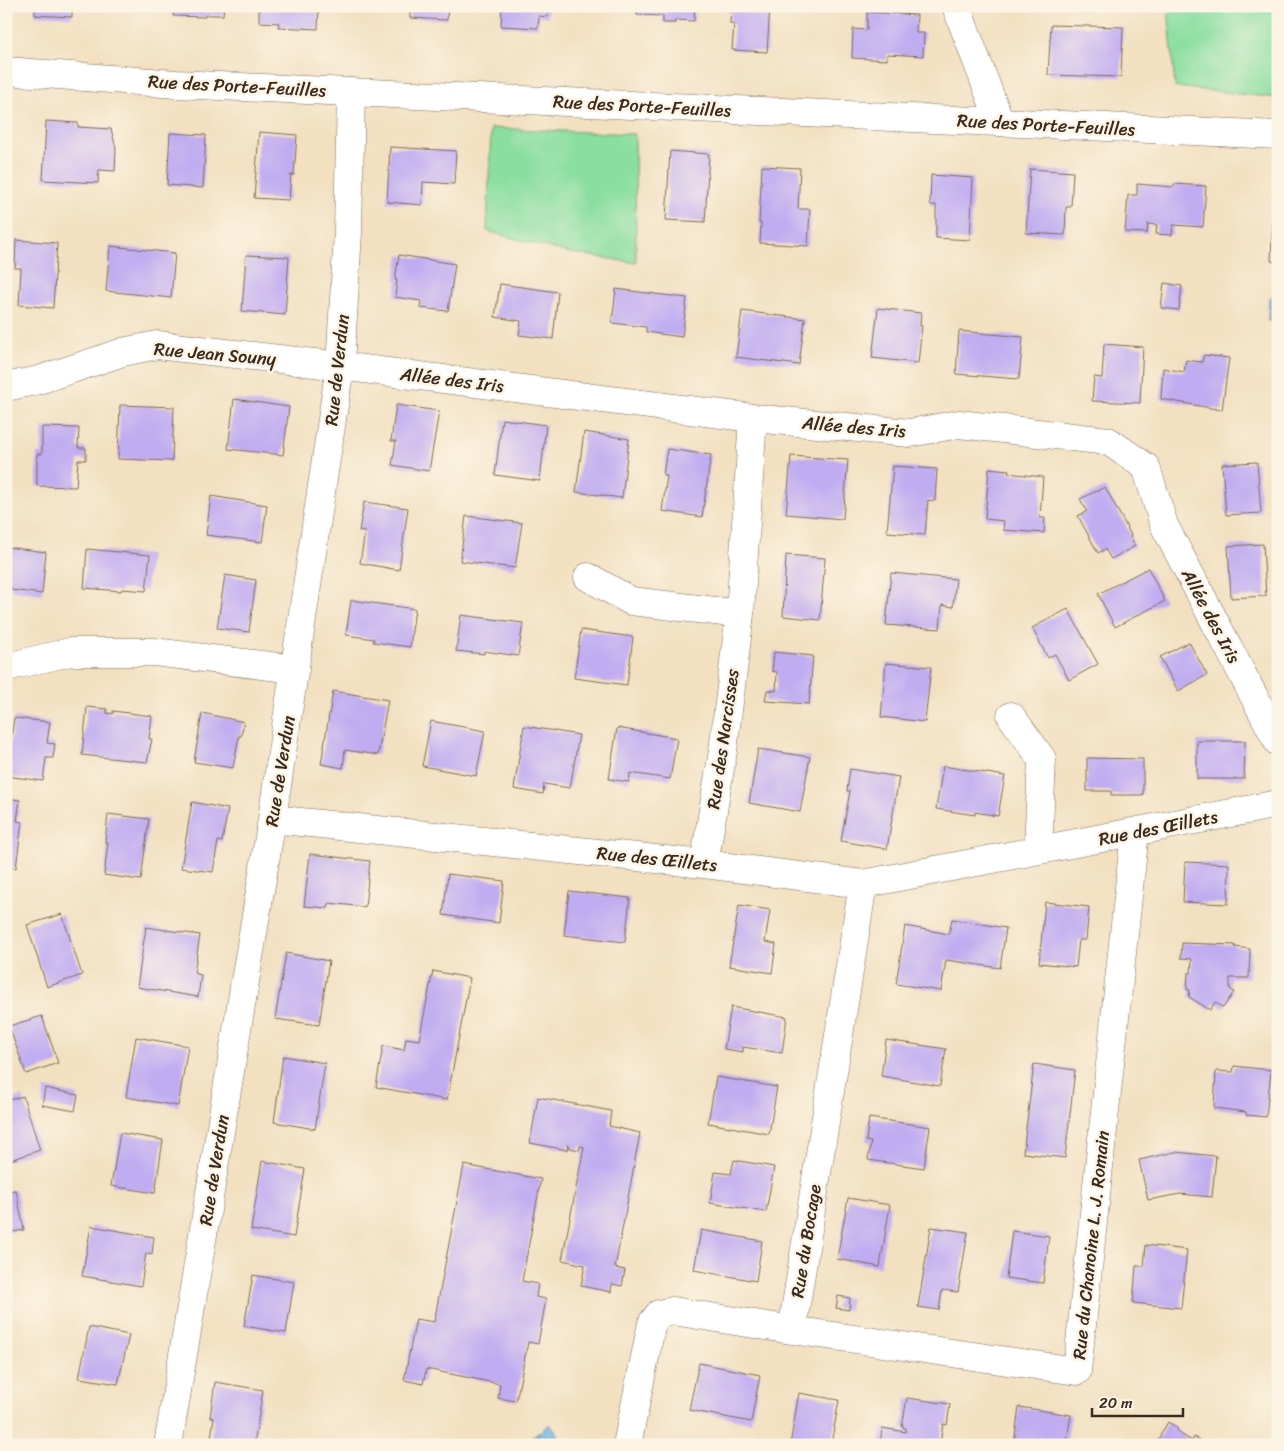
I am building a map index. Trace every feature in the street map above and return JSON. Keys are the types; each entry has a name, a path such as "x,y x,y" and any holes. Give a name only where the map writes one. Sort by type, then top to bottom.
{"street":[{"path":"956,6 1000,122"},
{"name":"Rue des Porte-Feuilles","path":"6,71 176,84 1278,135"},
{"name":"Rue de Verdun","path":"168,1445 272,819 340,366 348,232 351,92"},
{"name":"Rue Jean Souny","path":"6,387 39,380 123,352 157,345 340,366"},
{"name":"Allée des Iris","path":"340,366 753,418 910,433 959,424 1108,441 1146,467 1164,525 1278,742"},
{"name":"Rue des Narcisses","path":"704,864 723,751 740,614 753,418"},
{"path":"588,578 631,601 740,614"},
{"path":"6,667 70,652 154,652 295,669"},
{"path":"1011,716 1042,759 1038,850"},
{"name":"Rue des Œillets","path":"272,819 704,864 863,884 1278,804"},
{"name":"Rue du Chanoine L. J. Romain","path":"792,1330 1077,1371 1135,832"},
{"name":"Rue du Bocage","path":"792,1330 863,884"},
{"path":"626,1445 652,1323 659,1314 673,1312 792,1330"}],"green space":[{"path":"1168,6 1278,6 1278,98 1175,87"},
{"path":"491,128 635,134 636,263 565,252 487,231"}],"water":[{"path":"1278,292 1278,322 1268,321 1269,298 1271,299 1273,294"},
{"path":"550,1424 563,1442 558,1445 522,1445"}],"building":[{"path":"35,6 72,6 72,17 35,15"},
{"path":"174,6 224,6 223,15 205,15 205,17 173,16"},
{"path":"259,6 319,6 318,29 278,27 279,23 259,22"},
{"path":"410,6 448,6 447,20 410,18"},
{"path":"502,6 548,6 548,17 539,16 538,28 501,26"},
{"path":"637,6 695,6 694,21 675,20 675,23 663,23 663,16 637,15"},
{"path":"731,6 770,6 767,52 732,50 734,24 730,24"},
{"path":"867,12 917,15 916,33 924,33 923,56 887,54 887,60 852,58 853,29 867,30"},
{"path":"1051,25 1123,27 1121,77 1048,75"},
{"path":"46,121 78,123 78,127 111,129 116,148 115,171 99,170 98,183 43,180"},
{"path":"259,132 297,135 294,175 291,175 289,200 254,198"},
{"path":"170,133 206,135 203,188 167,185"},
{"path":"390,147 456,151 454,184 423,182 422,205 387,202"},
{"path":"670,151 709,154 705,222 666,220"},
{"path":"762,166 800,168 798,209 810,209 808,246 760,243 761,223 759,223"},
{"path":"1030,169 1073,172 1071,207 1066,207 1065,235 1026,233"},
{"path":"931,175 973,178 970,240 936,238 936,205 930,205"},
{"path":"1137,184 1174,187 1174,184 1206,186 1203,227 1173,225 1172,235 1156,234 1157,225 1148,224 1147,233 1125,232 1128,195 1137,195"},
{"path":"1274,191 1278,191 1278,262 1271,261"},
{"path":"16,240 57,243 53,308 19,305 21,268 15,268"},
{"path":"110,246 175,253 171,298 106,291"},
{"path":"246,255 289,257 285,315 242,311"},
{"path":"399,255 455,264 448,311 420,308 421,301 395,297 397,280 395,280"},
{"path":"1164,283 1182,286 1179,310 1161,308"},
{"path":"500,284 558,292 553,339 519,335 521,321 495,317"},
{"path":"616,289 687,298 682,337 646,332 646,327 612,323"},
{"path":"878,308 921,313 920,326 922,326 918,363 872,358"},
{"path":"742,311 805,319 799,365 736,357"},
{"path":"959,331 1023,337 1019,379 956,374"},
{"path":"1104,344 1143,347 1140,403 1092,401 1094,377 1102,378"},
{"path":"1204,355 1229,358 1222,410 1161,399 1163,368 1184,372 1186,360 1202,362"},
{"path":"234,399 289,407 283,455 228,449"},
{"path":"120,405 174,407 172,461 118,459"},
{"path":"396,405 439,411 429,471 392,465 396,441 391,441"},
{"path":"502,419 546,425 540,481 495,475"},
{"path":"42,427 79,428 78,448 86,448 86,460 78,460 76,487 37,486 37,454 42,454"},
{"path":"584,432 629,439 622,498 576,492"},
{"path":"667,449 711,455 702,517 662,511 667,476 663,475"},
{"path":"791,456 848,460 843,519 786,514"},
{"path":"1257,462 1261,513 1226,515 1222,464"},
{"path":"893,466 937,469 935,501 928,500 925,535 887,532"},
{"path":"989,468 1009,470 1008,473 1043,477 1040,518 1045,518 1044,533 1003,530 1004,521 985,519"},
{"path":"1105,487 1135,546 1111,559 1105,549 1098,553 1078,516 1087,511 1080,499"},
{"path":"211,496 267,505 262,542 206,535"},
{"path":"364,502 408,508 399,570 360,563 365,532 359,531"},
{"path":"466,516 522,523 515,568 460,561"},
{"path":"1263,544 1266,596 1231,598 1228,546"},
{"path":"6,547 46,552 42,594 11,590 11,586 6,585"},
{"path":"87,549 150,555 146,591 84,588"},
{"path":"786,555 825,558 820,620 783,616"},
{"path":"1148,568 1165,601 1115,627 1098,594"},
{"path":"891,573 956,579 953,607 942,605 940,629 886,625"},
{"path":"225,575 256,580 249,632 217,628"},
{"path":"351,600 415,609 410,647 373,642 374,639 346,635"},
{"path":"1068,609 1098,664 1069,680 1055,654 1048,658 1032,628"},
{"path":"461,615 523,623 518,656 484,651 484,654 456,651"},
{"path":"581,630 633,637 627,685 574,678"},
{"path":"1189,642 1207,675 1178,691 1160,657"},
{"path":"774,652 813,656 809,704 765,701 767,690 776,691 777,672 772,671"},
{"path":"886,663 931,667 925,722 881,717"},
{"path":"333,691 388,700 378,755 345,750 343,768 321,764"},
{"path":"87,707 107,709 107,713 113,714 113,711 152,716 149,739 152,739 147,762 82,755"},
{"path":"202,713 244,722 241,736 239,736 233,768 194,762"},
{"path":"14,718 50,722 47,743 55,744 53,758 46,758 43,781 6,776 6,745 10,746"},
{"path":"431,721 485,731 476,776 422,766"},
{"path":"524,726 579,735 570,788 544,784 543,794 514,789"},
{"path":"617,728 677,738 670,779 630,773 629,782 609,779"},
{"path":"1197,741 1245,741 1244,779 1197,779"},
{"path":"758,749 810,757 800,812 749,803"},
{"path":"1087,758 1143,759 1143,795 1111,795 1111,791 1087,791"},
{"path":"943,766 1005,776 998,816 975,812 975,815 936,809"},
{"path":"850,769 899,777 887,849 841,841 850,791 847,791"},
{"path":"6,798 20,800 17,821 22,822 16,868 6,867"},
{"path":"192,802 228,809 222,842 218,841 213,872 181,868"},
{"path":"108,814 149,819 141,880 104,875 108,842 105,842"},
{"path":"310,854 370,861 365,907 329,903 328,908 304,906"},
{"path":"1185,862 1229,864 1228,904 1183,902"},
{"path":"448,874 504,881 499,923 443,915"},
{"path":"569,891 630,898 625,942 564,935"},
{"path":"1045,902 1089,907 1086,940 1079,940 1076,967 1039,963"},
{"path":"739,905 770,910 765,942 776,944 772,973 729,966"},
{"path":"62,914 82,975 47,987 27,925"},
{"path":"952,919 1006,928 1000,968 946,960 941,991 896,984 905,926 949,934"},
{"path":"146,927 200,935 194,973 201,975 198,997 137,987"},
{"path":"1182,943 1235,945 1235,947 1250,949 1249,978 1230,978 1230,989 1234,992 1223,1008 1215,1002 1210,1010 1189,997 1190,990 1187,990 1188,973 1191,973 1192,959 1181,958"},
{"path":"286,953 329,961 319,1025 275,1019"},
{"path":"433,971 470,978 447,1100 376,1087 383,1046 404,1050 406,1038 419,1040"},
{"path":"731,1007 787,1017 782,1053 743,1047 743,1052 724,1049"},
{"path":"42,1016 58,1063 26,1074 9,1026"},
{"path":"136,1037 188,1046 178,1106 126,1097"},
{"path":"886,1040 946,1049 940,1086 881,1076"},
{"path":"283,1056 325,1063 315,1129 274,1122"},
{"path":"1034,1064 1075,1070 1065,1158 1023,1153"},
{"path":"1234,1066 1271,1070 1266,1117 1246,1115 1246,1112 1214,1108 1216,1071 1233,1072"},
{"path":"716,1077 777,1087 769,1134 708,1123"},
{"path":"45,1088 78,1095 75,1111 42,1105"},
{"path":"23,1096 40,1150 8,1161 6,1101"},
{"path":"538,1097 611,1111 609,1126 640,1133 615,1268 625,1270 622,1286 612,1284 611,1292 581,1286 585,1265 562,1260 584,1147 580,1146 579,1150 570,1148 568,1144 567,1150 530,1143"},
{"path":"869,1118 930,1127 924,1168 868,1160 871,1142 866,1141"},
{"path":"120,1133 163,1140 155,1193 111,1186"},
{"path":"1175,1152 1216,1156 1212,1197 1180,1194 1148,1200 1139,1160"},
{"path":"734,1160 774,1167 766,1212 710,1203 715,1172 731,1174"},
{"path":"262,1161 305,1169 294,1237 251,1230"},
{"path":"464,1165 541,1179 522,1281 538,1284 536,1297 546,1299 538,1344 528,1342 516,1401 498,1398 500,1384 426,1369 423,1384 404,1380 416,1319 434,1322"},
{"path":"16,1190 24,1230 6,1233 6,1191"},
{"path":"848,1198 890,1205 880,1267 837,1259"},
{"path":"91,1226 154,1237 152,1254 146,1253 141,1286 82,1276"},
{"path":"931,1227 968,1232 958,1292 942,1290 939,1310 918,1307"},
{"path":"701,1230 762,1241 756,1281 694,1270"},
{"path":"1012,1231 1049,1236 1043,1283 1006,1278"},
{"path":"1146,1245 1187,1250 1181,1308 1133,1303 1136,1266 1144,1266"},
{"path":"253,1275 294,1282 286,1333 244,1326"},
{"path":"838,1296 850,1298 849,1310 836,1308"},
{"path":"89,1327 129,1335 118,1384 79,1378"},
{"path":"699,1363 760,1375 751,1422 689,1410"},
{"path":"215,1382 263,1390 254,1445 210,1444 214,1418 210,1417"},
{"path":"799,1393 839,1400 831,1445 790,1445"},
{"path":"907,1398 950,1404 947,1425 943,1424 940,1445 880,1445 882,1428 906,1432 906,1428 902,1427"},
{"path":"1019,1407 1071,1415 1066,1445 1024,1445 1014,1443"},
{"path":"1168,1422 1176,1427 1179,1433 1192,1441 1194,1437 1207,1445 1155,1445"}]}
